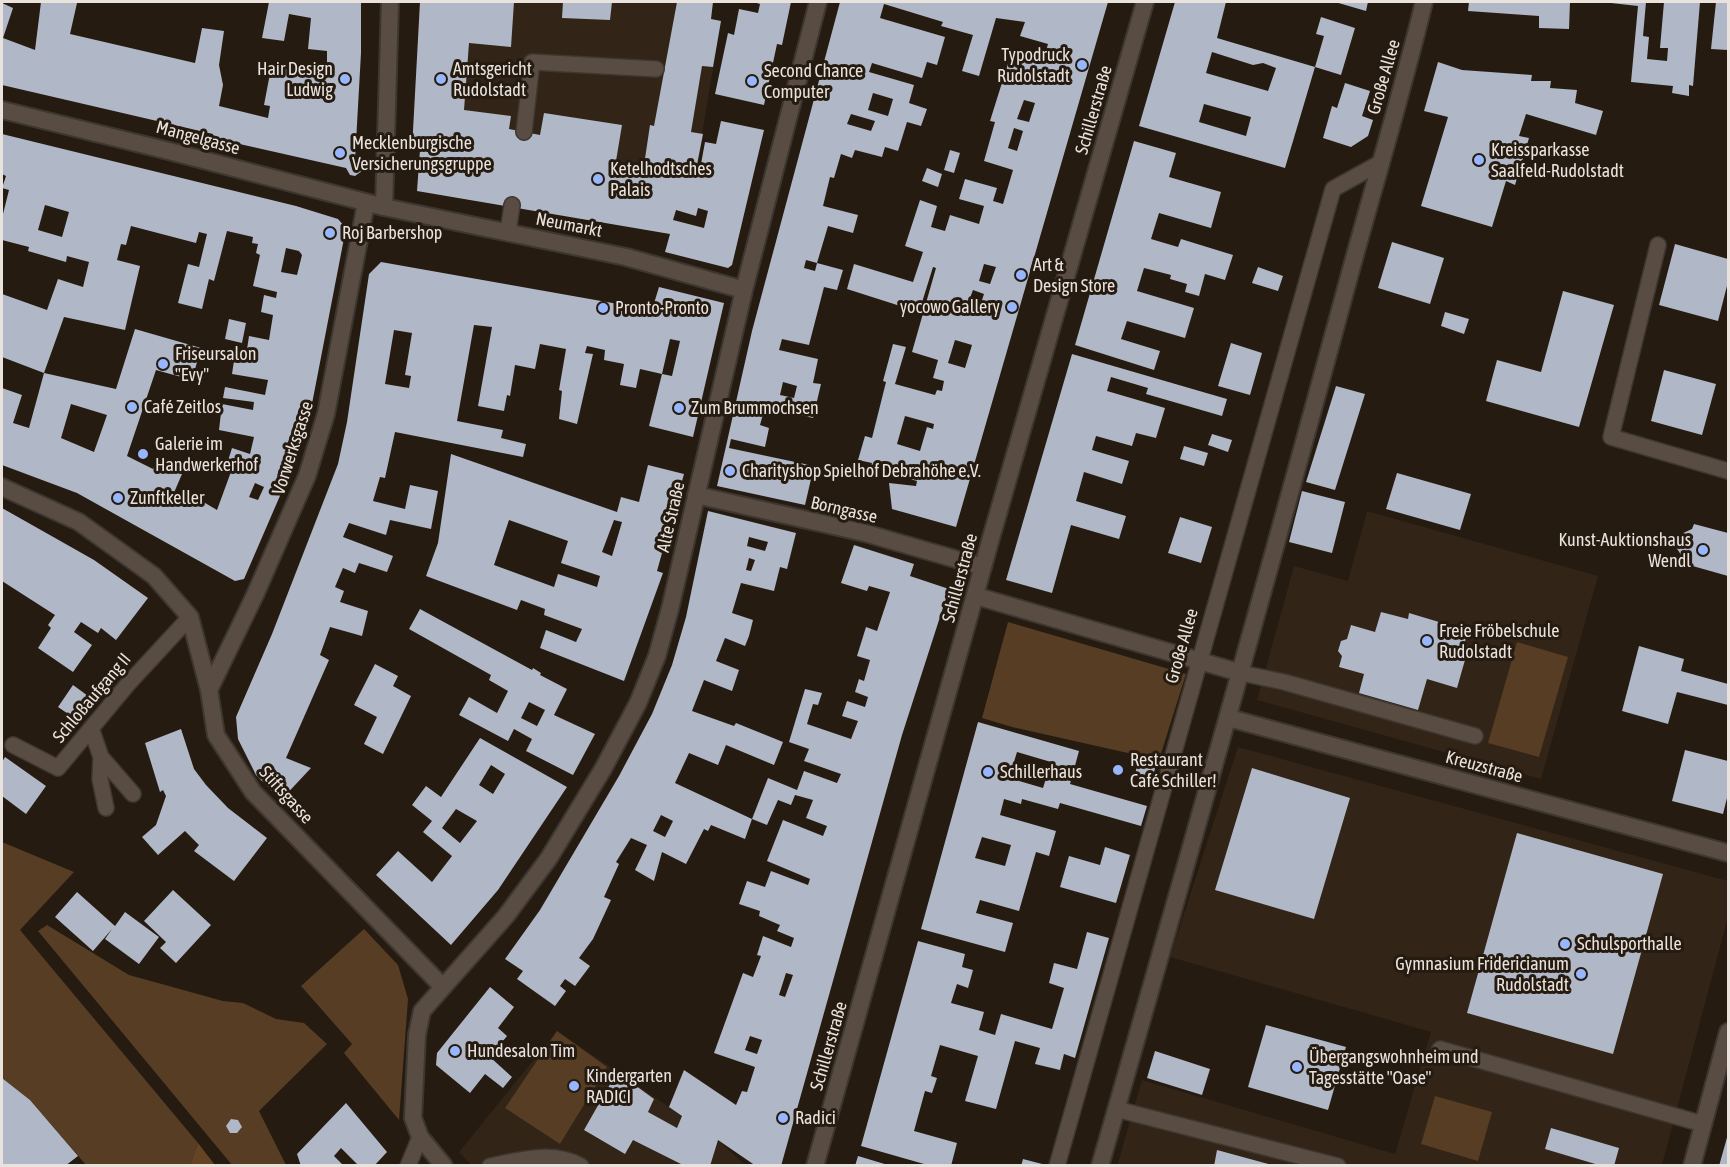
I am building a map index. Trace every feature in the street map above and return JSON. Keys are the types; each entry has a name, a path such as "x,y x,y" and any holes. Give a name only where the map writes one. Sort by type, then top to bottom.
{"street":[{"path":"384,207 390,2"},
{"name":"Alte Straße","path":"442,986 506,916 549,858 603,769 638,703 657,656 744,290 818,2"},
{"name":"Schillerstraße","path":"815,1166 1145,2"},
{"name":"Große Allee","path":"1100,1166 1229,718 1380,163 1418,33 1424,2"},
{"name":"Mangelgasse","path":"2,110 384,207"},
{"name":"Vorwerksgasse","path":"209,690 265,573 307,476 328,405 366,203"},
{"name":"Neumarkt","path":"384,207 626,257 744,290"},
{"name":"Stiftsgasse","path":"2,487 79,522 154,576 190,617 209,690 216,735 253,792 442,986"},
{"name":"Borngasse","path":"696,495 865,533 983,567"},
{"path":"976,596 1197,663 1241,673"},
{"name":"Kreuzstraße","path":"1229,718 1728,853"},
{"path":"442,986 422,1011 417,1035 413,1118 420,1137 444,1166"},
{"path":"1692,1166 1728,1032"}],"lane":[{"path":"524,132 532,62 656,69"},
{"name":"Große Allee","path":"1057,1166 1197,663 1333,189 1380,163"},
{"path":"508,233 512,205"},
{"path":"1658,245 1611,437 1728,471"},
{"name":"Schloßaufgang II","path":"14,745 58,768 190,617"},
{"path":"1241,673 1284,682 1475,736"},
{"path":"91,728 101,756 133,794"},
{"path":"101,756 100,779 106,808"},
{"path":"1440,1050 1703,1124"},
{"path":"1116,1109 1338,1166"},
{"path":"408,1166 420,1137"},
{"path":"490,1166 535,1156 572,1160 581,1166"}],"shaded area":[{"path":"420,2 713,2 711,19 721,21 696,170 682,186 670,234 417,191 420,150 412,149"},
{"name":"Freie Fröbelschule Rudolstadt","path":"1367,511 1598,576 1541,779 1257,700 1294,566 1348,581"},
{"path":"1008,622 1186,674 1159,760 1012,727 982,718"},
{"path":"1517,642 1568,657 1539,757 1488,743"},
{"name":"Gymnasium Fridericianum Rudolstadt","path":"1238,747 1728,881 1728,917 1662,1165 1117,1166 1142,1080 1395,1154 1431,1032 1170,957"},
{"path":"2,842 74,872 20,930 198,1143 190,1165 86,1165 30,1100 2,1078"},
{"path":"47,925 129,975 223,1001 243,1003 276,1019 304,1023 327,1044 259,1111 286,1165 232,1165 38,931"},
{"path":"364,929 398,965 408,999 399,1120 344,1053 352,1044 301,986"},
{"name":"Kindergarten RADICI","path":"557,1031 718,1140 745,1165 472,1166 459,1152"},
{"path":"557,1031 607,1067 560,1144 505,1108"},
{"path":"1435,1096 1492,1112 1478,1161 1421,1144"},
{"path":"198,1143 215,1165 190,1165"}],"building":[{"path":"41,2 77,3 70,34 195,63 202,28 224,31 219,65 223,85 219,106 268,118 270,106 264,105 272,63 319,68 319,73 327,74 327,51 308,49 311,18 289,14 284,41 262,38 269,2 361,2 361,53 355,160 362,164 362,171 355,176 350,175 346,168 213,138 213,134 2,85 2,3 13,8 3,38 35,50"},
{"path":"420,2 514,2 511,47 469,43 464,110 511,116 509,129 540,135 544,113 622,125 615,167 643,172 650,125 654,126 677,2 713,2 711,19 721,21 713,67 702,66 691,132 703,134 696,170 706,172 707,165 701,164 705,142 716,144 721,121 764,130 732,265 728,268 665,252 670,234 417,191 420,150 412,149","holes":["698,208 708,211 704,228 673,220 676,210 696,216"]},
{"name":"Amtsgericht Rudolstadt","path":"563,2 612,2 610,20 562,18"},
{"path":"754,2 791,2 782,45 777,44 764,105 715,94 728,33 734,35 739,9 758,13 760,4"},
{"path":"840,2 1108,2 956,527 892,509 889,483 916,486 917,481 870,468 872,463 858,460 865,436 872,438 893,344 906,347 895,384 935,395 937,390 942,391 944,381 933,378 938,360 912,352 936,268 933,267 919,312 847,289 854,264 913,282 923,252 905,246 920,200 937,206 931,227 945,231 950,215 979,224 984,206 959,199 965,179 997,188 993,201 1003,204 1013,170 984,161 995,122 990,121 1011,54 1043,62 1048,44 1020,36 1025,22 996,18 979,76 962,71 973,35 941,26 943,22 884,4 880,18 945,37 937,65 927,62 922,78 872,63 869,72 914,85 909,103 927,109 921,126 907,122 898,151 885,147 882,157 855,150 852,158 841,154 834,178 830,177 823,206 858,215 853,233 828,226 817,263 843,270 837,290 824,287 809,345 782,339 779,350 818,359 813,383 821,384 813,418 765,407 760,425 769,428 765,447 731,439 729,448 814,466 805,505 717,486 752,331","holes":["873,93 893,99 888,116 868,110","1024,100 1035,103 1029,122 1017,119","851,114 875,121 871,131 847,124","1014,128 1023,131 1017,151 1008,148","806,260 817,263 815,271 804,268","984,264 996,267 990,284 979,281","973,290 984,294 978,312 966,309","955,340 972,345 965,368 948,363","783,382 797,386 794,398 780,395","905,416 934,424 933,429 927,427 920,451 897,444"]},
{"path":"1175,2 1226,2 1217,38 1315,67 1285,168 1139,126","holes":["1212,52 1253,65 1263,63 1276,68 1268,91 1206,73","1204,104 1251,117 1246,136 1199,122"]},
{"path":"1335,2 1368,2 1366,11"},
{"path":"1469,2 1570,2 1569,29 1539,28 1539,16 1468,11"},
{"path":"1602,2 1646,2 1643,36 1649,37 1647,59 1667,61 1668,48 1660,48 1664,2 1700,2 1693,86 1689,85 1689,96 1672,93 1673,86 1631,82 1638,6"},
{"path":"1716,2 1728,2 1728,50 1711,49"},
{"path":"1321,17 1355,28 1341,75 1315,67 1324,36 1316,34"},
{"name":"Kreissparkasse Saalfeld-Rudolstadt","path":"1438,62 1462,70 1532,75 1531,81 1551,81 1550,88 1577,90 1575,103 1603,111 1596,135 1526,114 1519,136 1529,138 1515,185 1506,181 1492,227 1421,206 1448,117 1424,111"},
{"path":"1345,83 1370,91 1362,116 1373,120 1368,136 1351,147 1323,138 1332,106 1337,108"},
{"path":"2,134 296,206 338,219 346,228 311,409 292,468 244,579 235,581 77,493 2,465 2,388 22,395 13,423 29,428 44,373 2,357 2,294 47,310 58,279 83,287 89,262 67,256 66,262 28,251 29,247 2,240 2,218 9,190 2,188 6,176 2,174","holes":["45,205 69,212 62,237 38,230","131,226 196,243 199,232 207,234 199,267 188,264 178,303 202,309 209,279 214,281 227,231 253,237 252,243 258,244 256,253 260,255 253,286 277,292 276,298 264,295 261,312 273,315 269,340 249,336 246,356 235,354 232,374 268,380 265,395 225,387 223,398 254,402 253,410 222,404 219,430 254,437 250,454 232,448 226,467 232,469 217,510 195,497 192,504 173,495 182,474 156,463 153,469 127,456 156,370 192,380 201,348 135,329 116,389 44,373 64,317 125,330 140,266 117,260 121,244 126,245","286,248 299,251 302,255 297,275 281,272","71,404 107,415 94,452 61,438","255,483 264,487 258,500 249,497"]},
{"path":"1134,141 1176,153 1169,177 1221,192 1211,228 1159,213 1151,239 1178,247 1181,239 1233,255 1225,280 1205,274 1199,296 1185,292 1187,284 1170,279 1171,275 1144,268 1137,291 1194,308 1185,338 1127,321 1121,339 1160,351 1154,370 1075,345"},
{"path":"950,150 960,153 954,173 944,170"},
{"path":"927,168 942,174 938,187 922,181"},
{"path":"1392,242 1444,258 1430,304 1378,288"},
{"path":"1675,244 1728,259 1728,282 1718,321 1659,305"},
{"path":"381,262 652,310 659,287 724,303 693,437 649,426 662,374 640,369 636,388 620,385 624,364 604,360 605,350 587,346 585,353 593,354 577,424 559,419 562,391 559,390 566,349 540,344 535,369 515,365 510,396 507,395 504,411 478,406 492,327 474,325 457,421 503,430 501,438 526,444 523,457 395,432 385,478 380,477 373,501 405,509 410,485 438,491 431,529 390,520 386,535 349,523 343,537 393,556 387,572 359,563 355,573 343,568 335,587 344,591 340,602 368,611 362,636 330,627 320,655 329,660 286,758 311,768 281,800 256,775 238,739 236,717 272,634 338,464 347,422 369,274","holes":["394,330 412,333 405,375 411,376 409,388 385,384","670,339 680,341 672,376 662,374"]},
{"path":"1258,267 1283,276 1278,291 1252,283"},
{"path":"1563,291 1614,305 1579,427 1486,401 1497,360 1541,372"},
{"path":"1445,312 1469,319 1464,334 1441,326"},
{"path":"229,319 246,323 242,343 225,339"},
{"path":"1231,343 1262,353 1250,395 1218,386"},
{"path":"1072,354 1227,399 1222,416 1146,394 1148,388 1111,377 1107,391 1165,408 1156,438 1136,433 1132,446 1096,436 1092,450 1129,461 1122,484 1084,472 1076,501 1126,516 1119,539 1071,525 1052,593 1006,580"},
{"path":"1664,370 1716,384 1702,435 1651,421"},
{"path":"1336,386 1365,394 1335,490 1306,482"},
{"path":"1212,434 1232,440 1228,452 1208,445"},
{"path":"1184,446 1208,453 1204,466 1180,459"},
{"path":"451,454 617,512 621,497 639,502 648,465 684,474 657,571 663,573 624,681 540,648 546,630 576,642 582,629 544,615 545,609 521,600 517,610 426,576 438,543","holes":["509,520 568,541 561,563 600,576 597,587 558,574 554,587 494,565","614,520 622,522 612,556 602,552"]},
{"path":"1397,473 1471,494 1460,530 1386,509"},
{"path":"1302,491 1345,502 1332,553 1289,542"},
{"path":"2,508 94,560 148,598 116,640 101,628 98,633 81,622 74,632 92,645 73,672 38,648 51,628 48,625 55,615 2,581"},
{"path":"708,511 796,533 787,569 780,567 774,591 741,583 732,613 753,620 749,636 745,646 725,638 716,661 739,670 732,691 704,680 692,711 734,726 736,723 783,742 774,765 726,745 718,765 689,753 675,783 752,819 745,839 711,825 708,831 704,829 686,864 662,852 654,881 635,870 647,845 631,838 616,862 619,864 604,897 611,900 593,939 579,958 590,966 575,986 565,979 560,986 566,991 555,1006 517,979 523,971 505,959 540,910 619,776 652,714 672,665 686,617","holes":["749,537 768,542 765,551 747,546","749,558 755,560 751,571 746,570","661,815 673,821 665,837 653,831"]},
{"path":"1180,517 1212,527 1201,563 1168,553"},
{"name":"Kunst-Auktionshaus Wendl","path":"1694,524 1728,533 1728,576 1682,563 1683,558 1676,547 1677,541 1681,534 1692,529"},
{"path":"854,545 914,564 910,576 949,589 902,735 781,1166 756,1166 718,1140 710,1166 685,1166 633,1140 625,1154 584,1130 617,1072 654,1099 648,1112 677,1128 682,1116 669,1107 684,1070 736,1105 742,1091 747,1092 755,1067 714,1053 743,973 753,977 761,956 757,955 763,936 791,947 794,938 777,931 780,925 759,916 760,911 739,904 747,881 765,887 771,871 808,885 810,879 767,861 783,820 823,836 827,826 806,818 813,800 795,795 791,805 778,800 767,825 752,819 768,778 797,790 804,771 837,783 841,774 804,761 809,749 789,742 805,689 822,693 818,705 813,704 807,724 851,739 858,721 842,716 847,701 865,707 868,697 855,692 859,679 864,681 870,660 857,656 866,627 877,631 890,592 869,586 867,591 841,583","holes":["786,973 793,975 785,997 779,995","750,1036 762,1040 757,1054 745,1050"]},
{"path":"420,609 532,670 533,668 541,673 540,675 567,689 554,715 595,734 573,775 526,751 532,739 514,729 508,741 459,715 469,697 497,713 508,691 489,680 491,675 409,629","holes":["529,702 545,710 537,726 521,718"]},
{"path":"1381,612 1408,619 1409,613 1439,622 1438,627 1467,635 1464,645 1469,646 1457,688 1427,679 1418,710 1359,693 1364,674 1339,667 1342,656 1338,651 1341,641 1347,639 1351,625 1375,632"},
{"path":"1639,646 1684,659 1681,671 1728,684 1728,705 1677,692 1668,724 1622,711"},
{"path":"375,664 398,676 393,686 411,696 383,754 364,744 377,717 354,705"},
{"path":"73,685 95,701 80,722 58,707"},
{"path":"978,722 1079,751 1070,784 1147,806 1141,826 1060,803 1058,809 1022,799 1021,804 1004,799 1000,815 1056,831 1049,856 1036,852 1019,911 980,900 976,913 1013,923 1005,952 921,929","holes":["1017,752 1051,762 1043,788 1009,778","982,837 1011,845 1005,866 975,858"]},
{"path":"181,729 194,769 206,785 228,808 267,838 234,881 194,851 199,845 185,831 158,855 142,837 156,825 166,796 163,790 160,792 145,743"},
{"path":"480,738 567,787 498,890 451,945 376,875 398,851 432,882 452,856 423,832 432,821 412,805 426,786 441,797","holes":["491,765 505,774 493,794 479,785","456,809 477,821 460,843 442,828"]},
{"path":"1685,750 1728,761 1728,794 1723,814 1672,801"},
{"path":"1139,756 1157,761 1152,780 1135,775"},
{"path":"5,757 46,786 26,814 2,796 2,762"},
{"path":"1252,768 1350,798 1314,919 1215,890"},
{"name":"Schulsporthalle","path":"1517,833 1663,874 1613,1054 1467,1013"},
{"path":"1105,847 1130,855 1116,903 1060,887 1069,856 1100,865"},
{"path":"173,890 211,925 176,963 160,948 166,942 144,921"},
{"path":"77,892 115,926 125,912 159,937 139,964 105,939 112,929 93,951 55,917"},
{"path":"1087,932 1109,938 1075,1058 1064,1054 1060,1070 1035,1064 1040,1048 1015,1041 996,1109 965,1101 978,1056 940,1045 931,1076 937,1078 932,1093 925,1091 914,1131 957,1143 951,1166 931,1166 861,1146 918,941 965,954 962,967 973,970 968,988 957,984 951,1003 984,1012 979,1030 995,1035 1001,1014 1052,1029 1064,988 1049,983 1054,963 1077,969"},
{"path":"490,987 514,1007 498,1028 507,1036 490,1057 512,1077 503,1088 485,1074 470,1093 436,1065 437,1053"},
{"name":"Übergangswohnheim und Tagesstätte \"Oase\"","path":"1266,1025 1346,1047 1328,1110 1248,1087"},
{"path":"1155,1051 1210,1069 1202,1095 1147,1078"},
{"path":"2,1078 30,1100 78,1156 65,1166 2,1166"},
{"path":"346,1103 387,1152 374,1166 359,1166 341,1148 334,1156 344,1166 301,1166 297,1154"},
{"path":"231,1119 238,1120 242,1127 237,1133 230,1133 226,1126"},
{"path":"1551,1128 1619,1148 1614,1166 1602,1166 1545,1149"},
{"path":"1728,1134 1728,1166 1719,1166"},
{"path":"1217,1150 1272,1165 1272,1166 1214,1166"},
{"path":"858,1156 888,1165 888,1166 855,1166"},
{"path":"1023,1159 1046,1165 1046,1166 1021,1166"}],"place":[{"name":"Typodruck Rudolstadt","path":"1082,65"},
{"name":"Hair Design Ludwig","path":"345,79"},
{"name":"Amtsgericht Rudolstadt","path":"441,79"},
{"name":"Second Chance Computer","path":"752,81"},
{"name":"Mecklenburgische Versicherungsgruppe","path":"340,153"},
{"name":"Kreissparkasse Saalfeld-Rudolstadt","path":"1479,160"},
{"name":"Ketelhodtsches Palais","path":"598,179"},
{"name":"Roj Barbershop","path":"330,233"},
{"name":"Art & Design Store","path":"1021,275"},
{"name":"yocowo Gallery","path":"1012,307"},
{"name":"Pronto-Pronto","path":"603,308"},
{"name":"Friseursalon \"Evy\"","path":"163,364"},
{"name":"Café Zeitlos","path":"132,407"},
{"name":"Zum Brummochsen","path":"679,408"},
{"name":"Galerie im Handwerkerhof","path":"143,454"},
{"name":"Charityshop Spielhof Debrahöhe e.V.","path":"730,471"},
{"name":"Zunftkeller","path":"118,498"},
{"name":"Kunst-Auktionshaus Wendl","path":"1703,550"},
{"name":"Freie Fröbelschule Rudolstadt","path":"1427,641"},
{"name":"Restaurant Café Schiller!","path":"1118,770"},
{"name":"Schillerhaus","path":"988,772"},
{"name":"Schulsporthalle","path":"1565,944"},
{"name":"Gymnasium Fridericianum Rudolstadt","path":"1581,974"},
{"name":"Hundesalon Tim","path":"455,1051"},
{"name":"Übergangswohnheim und Tagesstätte \"Oase\"","path":"1297,1067"},
{"name":"Kindergarten RADICI","path":"574,1086"},
{"name":"Radici","path":"783,1118"}]}
